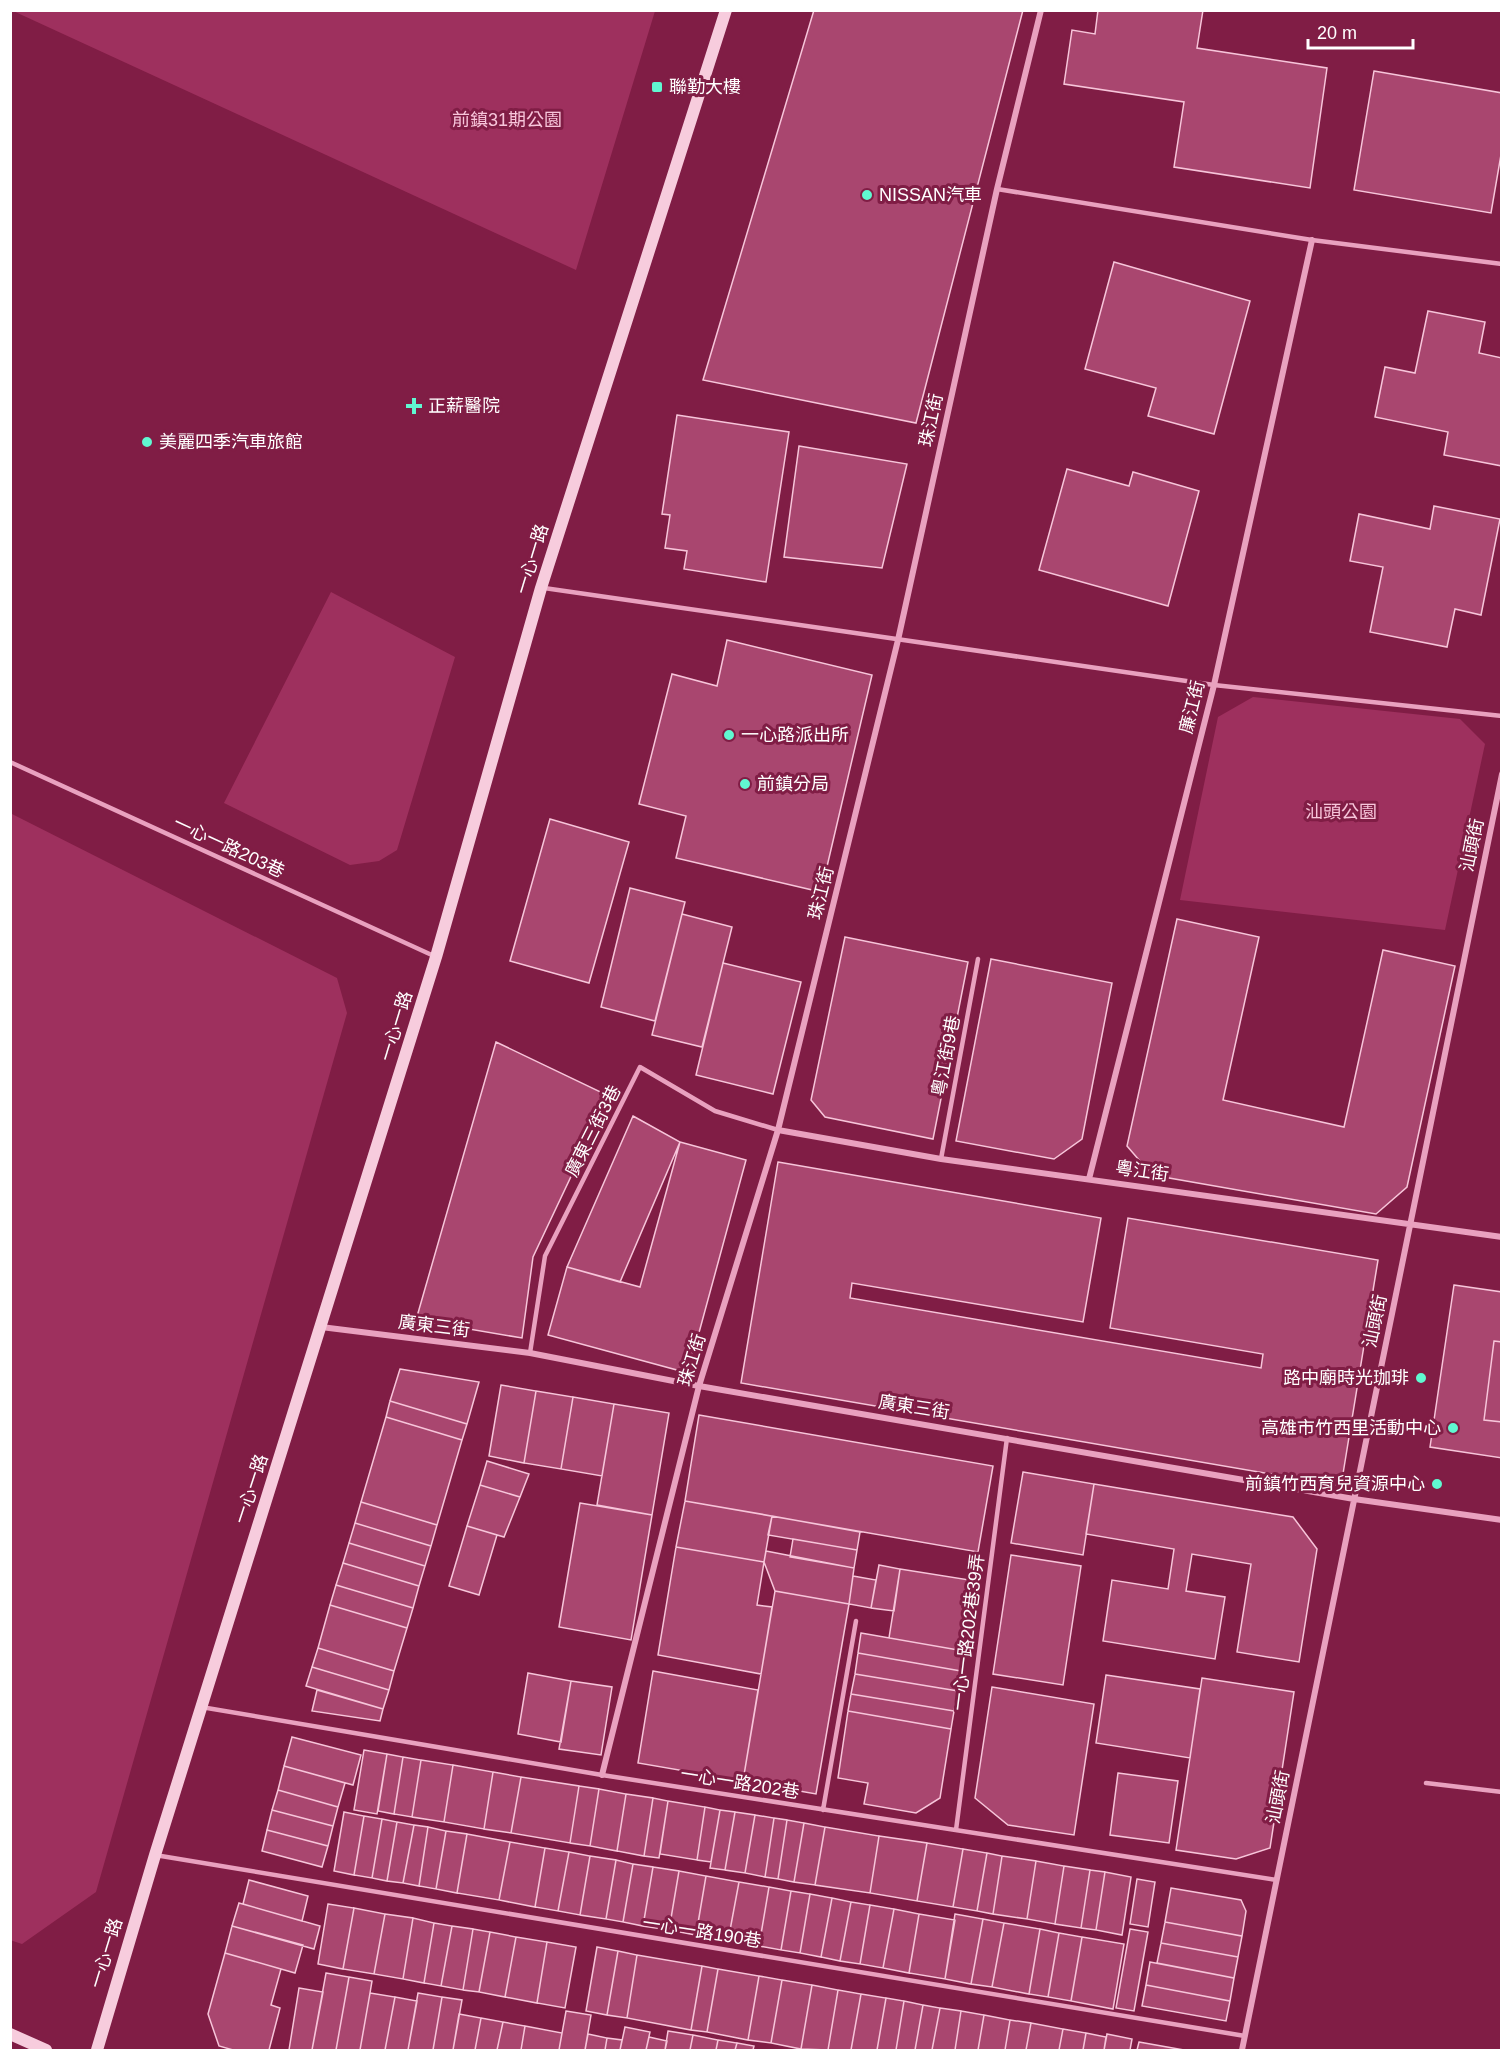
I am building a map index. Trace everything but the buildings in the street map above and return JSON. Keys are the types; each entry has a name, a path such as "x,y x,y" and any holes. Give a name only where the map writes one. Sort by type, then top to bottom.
{"street":[{"name":"一心一路","path":"98,2050 154,1855 436,957 541,588 726,10"},
{"name":"珠江街","path":"602,1776 699,1386 778,1130 898,640 997,189 1041,10"},
{"name":"廉江街","path":"1089,1179 1214,685 1312,240"},
{"name":"汕頭街","path":"1242,2050 1502,774"},
{"name":"粵江街","path":"778,1130 941,1158 1502,1237"},
{"name":"廣東三街","path":"321,1327 530,1353 699,1386 1354,1499 1502,1520"},
{"path":"10,2034 46,2050"}],"lane":[{"path":"997,189 1312,240 1502,264"},
{"path":"541,588 1214,685 1502,716"},
{"name":"一心一路203巷","path":"10,762 436,957"},
{"name":"粵江街9巷","path":"941,1158 978,959"},
{"name":"廣東三街3巷","path":"530,1353 545,1256 640,1067 715,1111 778,1130"},
{"name":"一心一路202巷39弄","path":"956,1830 1008,1438"},
{"path":"823,1810 856,1621"},
{"name":"一心一路202巷","path":"201,1707 602,1776 1277,1880"},
{"path":"1426,1783 1502,1792"},
{"name":"一心一路190巷","path":"154,1855 1245,2036"}],"green space":[{"name":"前鎮31期公園","path":"11,10 655,10 655,11 576,270"},
{"path":"331,592 455,657 397,850 379,861 350,865 224,803"},
{"name":"汕頭公園","path":"1253,697 1460,719 1485,744 1445,930 1180,900 1218,717"},
{"path":"10,813 337,978 347,1013 96,1892 22,1944 10,1940"}],"place":[{"name":"聯勤大樓","path":"657,87"},
{"name":"NISSAN汽車","path":"867,195"},
{"name":"正薪醫院","path":"414,406"},
{"name":"美麗四季汽車旅館","path":"147,442"},
{"name":"一心路派出所","path":"729,735"},
{"name":"前鎮分局","path":"745,784"},
{"name":"路中廟時光珈琲","path":"1421,1378"},
{"name":"高雄市竹西里活動中心","path":"1453,1428"},
{"name":"前鎮竹西育兒資源中心","path":"1437,1484"}]}
